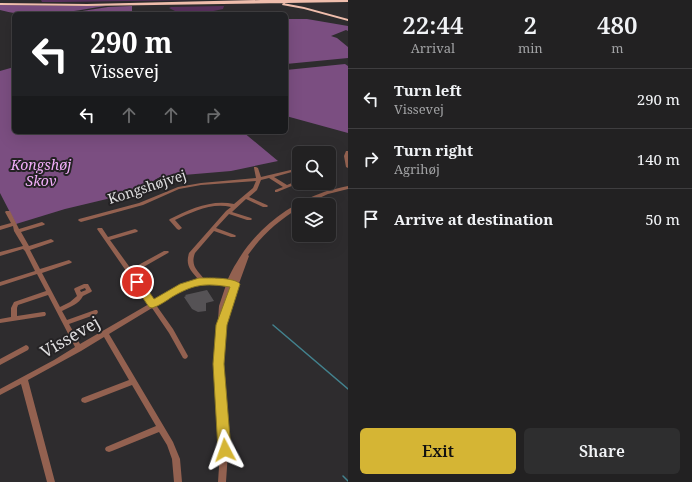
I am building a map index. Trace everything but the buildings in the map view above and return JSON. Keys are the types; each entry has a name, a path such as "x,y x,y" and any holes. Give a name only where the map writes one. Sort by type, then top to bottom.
{"highway":[{"path":"11,0 38,3 104,3"},
{"path":"0,4 224,0"},
{"path":"0,4 60,5 348,1"},
{"path":"348,1 335,3 327,7 328,12 348,20"},
{"path":"204,2 276,3 304,8 348,20"}],"street":[{"path":"348,152 346,156 348,167"},
{"path":"203,281 190,264 189,258 228,212 255,189 259,179 256,168"},
{"name":"Kongshøjvej","path":"81,220 93,219 141,204 178,188 196,184 259,179 292,171"},
{"path":"269,176 287,187"},
{"path":"277,191 292,184"},
{"path":"222,482 225,450 218,364 222,325 221,312 232,284 249,250 273,223 295,207 319,195 348,187"},
{"path":"246,197 265,206"},
{"path":"179,228 172,218 198,208 224,204 234,206"},
{"path":"8,212 79,349"},
{"path":"228,212 249,219"},
{"path":"0,228 14,224"},
{"path":"17,231 42,224"},
{"path":"100,229 171,330 185,356"},
{"path":"213,229 233,236"},
{"path":"107,239 135,231"},
{"path":"0,254 52,242"},
{"path":"130,272 166,252"},
{"path":"0,284 69,262"},
{"name":"Vissevej","path":"0,392 79,349 183,286 203,281 232,284"},
{"path":"14,318 14,308 16,304 49,292"},
{"path":"59,310 77,301 80,295"},
{"path":"66,323 95,312"},
{"path":"0,321 43,314"},
{"path":"105,333 170,444 176,459 178,482"},
{"path":"0,362 26,348"},
{"path":"24,380 51,482"},
{"path":"86,400 133,381"},
{"path":"109,449 160,428"}],"shaded area":[{"path":"41,0 196,0 42,2"},
{"path":"224,6 223,9 209,12 177,12 169,8"}],"green space":[{"path":"0,5 106,6 66,12 12,13 0,10"},
{"path":"132,6 132,12 76,12 108,7"},
{"path":"288,19 307,19 348,26 348,31 346,30 331,36 337,38 348,47 348,58 288,64"},
{"path":"345,64 348,66 348,133 288,117 288,70"},
{"name":"Kongshøj Skov","path":"12,68 12,134 245,134 278,161 231,171 160,177 132,193 65,209 16,224 0,193 0,71"}],"waterway":[{"path":"273,325 348,389"},
{"path":"343,476 348,481"}],"route":[{"path":"137,282 152,304 183,286 199,281 235,284 222,325 218,364 225,450"}]}
